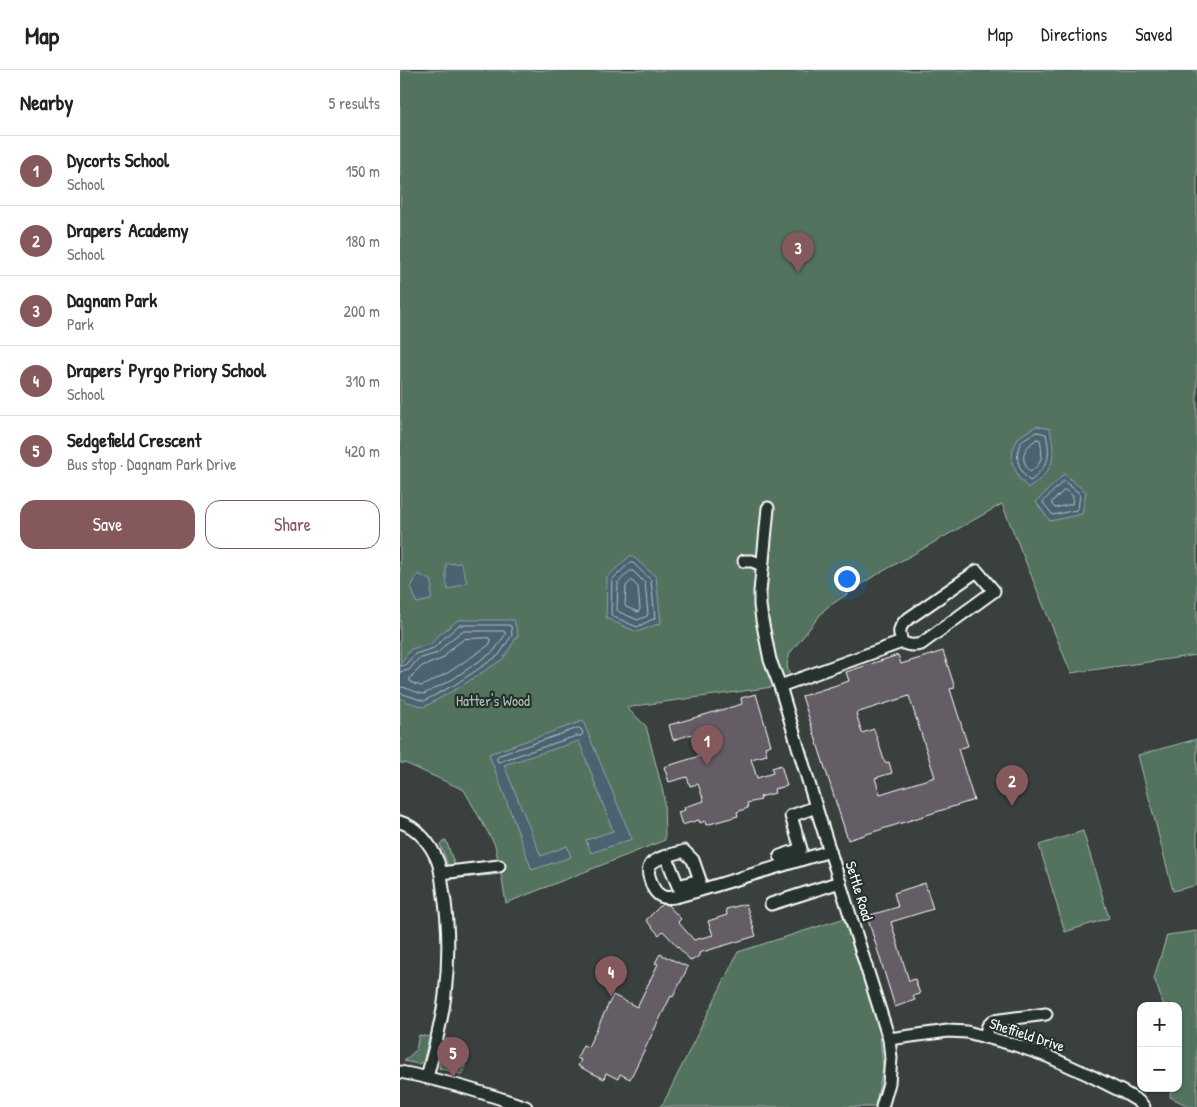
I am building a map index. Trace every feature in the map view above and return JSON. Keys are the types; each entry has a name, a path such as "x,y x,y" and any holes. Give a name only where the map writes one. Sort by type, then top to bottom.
{"street":[{"name":"Settle Road","path":"768,508 762,565 760,605 762,620 770,660 780,686 889,1039 891,1058 888,1083 882,1107"},
{"path":"744,562 752,561 762,565"},
{"path":"977,570 994,591 921,644 908,646 902,642 900,627 905,621 977,570"},
{"path":"780,686 902,642"},
{"path":"780,856 801,849 791,816 816,807"},
{"path":"400,822 427,841 436,857 441,873 446,905 448,936 445,995 428,1077"},
{"path":"666,856 678,886 700,880 693,860 684,851 666,856 658,859 649,868 649,877 654,891 659,896 666,897 694,892 830,851"},
{"path":"441,873 499,866"},
{"path":"771,904 840,882"},
{"path":"984,1037 988,1026 993,1021 1046,1014"},
{"name":"Sheffield Drive","path":"889,1039 948,1031 967,1032 1047,1056 1123,1092 1144,1107"},
{"path":"400,1072 465,1087 526,1107"}],"green space":[{"name":"Hatter's Wood","path":"400,70 1197,70 1197,655 1071,673 1002,504 871,578 825,609 790,653 787,665 791,682 780,686 627,708 646,726 664,796 665,840 506,903 501,874 451,879 440,844 446,840 457,872 499,865 495,845 464,790 405,763 400,763"},
{"path":"1197,739 1197,885 1173,891 1138,755"},
{"path":"1083,831 1109,918 1065,932 1039,845"},
{"path":"845,918 880,1034 883,1068 875,1107 659,1107 664,1102 738,952"},
{"path":"1197,931 1197,1107 1186,1107 1170,1097 1171,1092 1182,1092 1182,1002 1163,1002 1154,978 1167,935"},
{"path":"419,1035 429,1037 423,1062 418,1064 404,1061 416,1050"},
{"path":"446,1039 455,1040 465,1066 463,1075 439,1068"}],"water":[{"path":"1036,426 1050,429 1053,454 1048,470 1035,484 1028,488 1019,478 1012,462 1013,449 1019,437"},
{"path":"1064,474 1086,492 1082,514 1050,521 1036,502"},
{"path":"631,555 656,577 661,623 637,632 606,618 607,577"},
{"path":"461,563 467,582 448,590 446,564"},
{"path":"418,574 432,581 431,600 417,603 411,587"},
{"path":"458,620 514,620 518,635 503,659 458,688 424,707 405,701 400,697 400,664 411,649 431,644"},
{"path":"583,721 632,839 591,853 586,840 613,831 579,741 504,765 541,856 567,846 571,857 532,870 489,754"}],"building":[{"path":"943,651 955,688 950,689 968,746 958,749 974,800 848,840 802,696 849,681 846,672 898,655 901,664","holes":["909,696 935,777 880,794 875,778 892,773 889,762 885,763 874,729 862,733 856,713"]},
{"path":"756,694 771,745 765,747 767,755 751,759 757,778 773,773 772,768 781,765 787,786 774,789 775,793 760,797 761,800 747,803 748,808 737,812 738,816 706,825 705,821 700,823 699,820 682,825 678,812 685,810 684,807 704,801 698,784 690,786 687,777 669,782 664,767 716,751 710,732 706,733 705,730 673,740 669,725 742,704 741,698"},
{"path":"925,883 933,909 891,922 909,981 915,979 920,994 913,996 915,1000 895,1007 867,916 898,907 894,893"},
{"path":"662,904 668,905 681,919 678,922 694,940 713,935 708,921 727,915 726,909 746,904 756,936 699,953 699,956 691,961 663,931 659,935 646,920"},
{"path":"660,954 688,967 673,997 671,996 630,1079 620,1074 618,1079 606,1073 604,1079 578,1066 581,1060 577,1058 583,1045 588,1047 613,995 637,1007 658,964 655,963"}],"place":[{"name":"Dagnam Park","path":"798,273"},
{"name":"Dycorts School","path":"707,766"},
{"name":"Drapers' Academy","path":"1012,806"},
{"name":"Drapers' Pyrgo Priory School","path":"611,997"},
{"name":"Sedgefield Crescent","path":"453,1078"}]}
